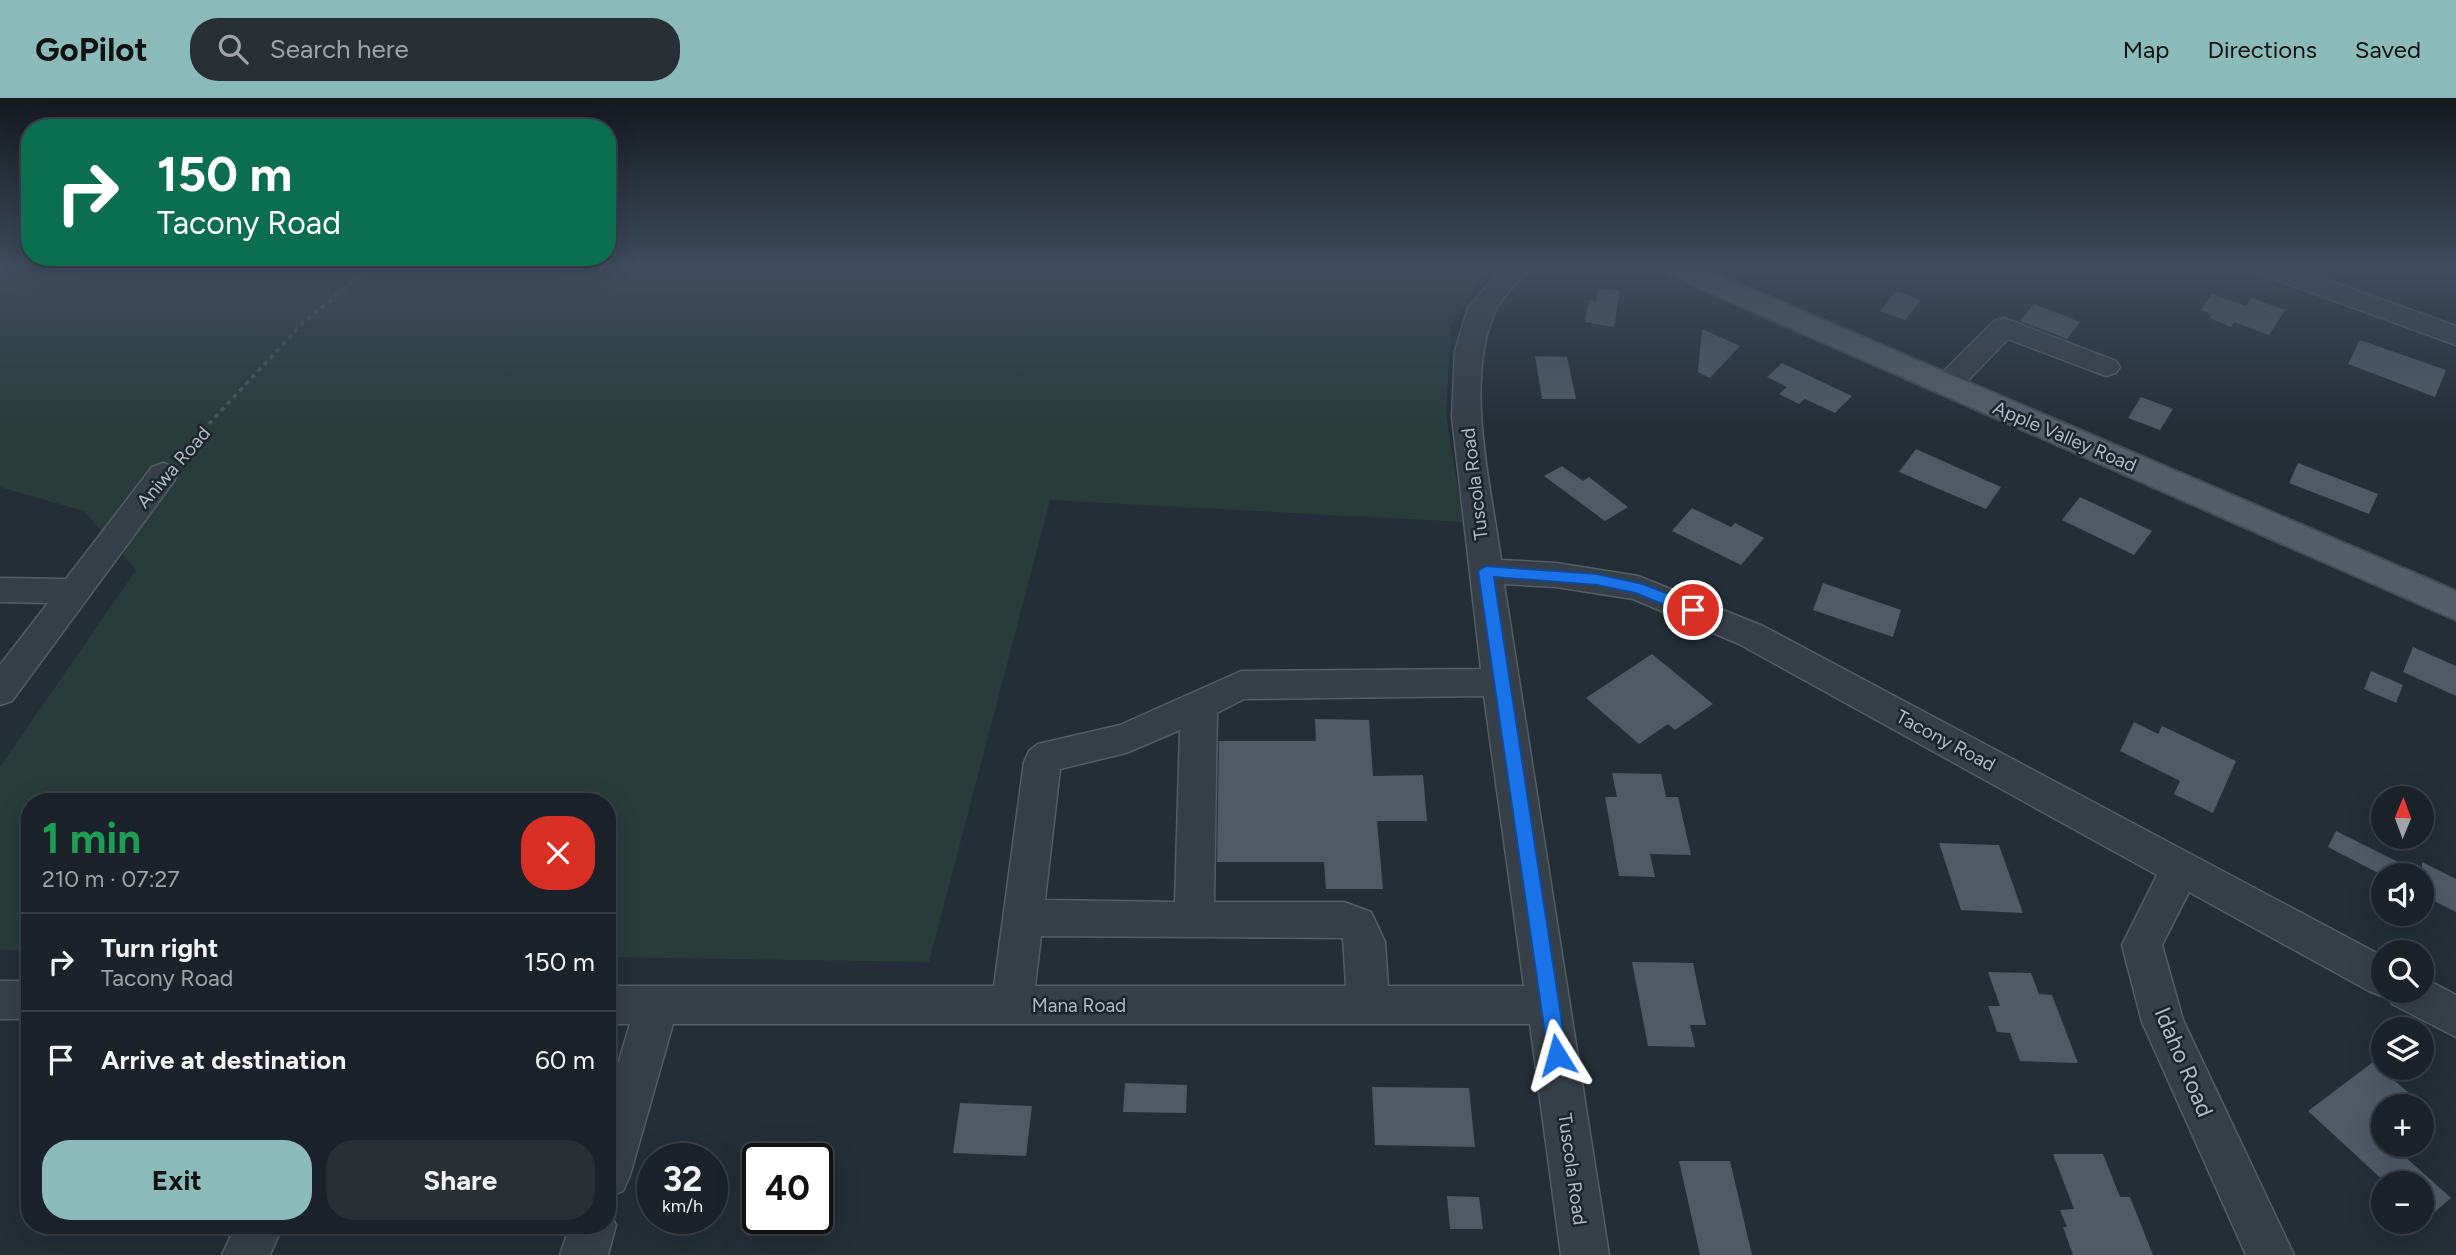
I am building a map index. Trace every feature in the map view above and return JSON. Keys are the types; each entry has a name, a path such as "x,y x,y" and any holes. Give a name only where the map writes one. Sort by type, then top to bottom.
{"main road":[{"name":"Apple Valley Road","path":"1797,320 2456,606"}],"street":[{"name":"Tuscola Road","path":"1478,320 1469,351 1467,418 1500,682 1585,1255"},
{"path":"2412,320 2456,336"},
{"path":"1947,385 2004,327 2106,367"},
{"name":"Aniwa Road","path":"0,691 163,474"},
{"name":"Tacony Road","path":"1486,571 1597,579 1638,588 1751,635 2371,971"},
{"path":"0,590 75,591"},
{"path":"1012,1005 1042,762 1051,755 1126,738 1199,707 1215,695 1241,685 1500,682"},
{"path":"1194,920 1199,707"},
{"name":"Idaho Road","path":"2181,867 2143,945 2164,1021 2270,1255"},
{"path":"1022,918 1344,920 1357,925 1365,942 1368,1005"},
{"path":"0,1000 21,1000"},
{"path":"2431,1003 2456,1017"},
{"name":"Mana Road","path":"616,1005 1550,1005"},
{"path":"616,1145 657,1006"},
{"path":"246,1255 256,1234"},
{"path":"584,1255 590,1234"}],"path":[{"name":"Aniwa Road","path":"163,474 307,320"}],"green space":[{"path":"0,320 1454,320 1451,325 1446,414 1463,522 1050,500 929,962 616,957 616,793 21,793 21,950 0,950 0,767 136,570 84,511 0,487"}],"building":[{"path":"1585,320 1615,320 1614,327"},
{"path":"2075,320 2080,322 2067,339 2020,321"},
{"path":"2214,320 2279,320 2269,335 2234,322 2231,327"},
{"path":"1702,329 1740,346 1710,378 1698,372"},
{"path":"2360,340 2446,370 2435,397 2348,364"},
{"path":"1535,356 1567,357 1576,399 1542,399"},
{"path":"1782,363 1852,396 1835,413 1805,399 1799,404 1779,394 1787,387 1767,377"},
{"path":"2141,397 2173,409 2160,430 2128,418"},
{"path":"1916,449 2001,487 1986,509 1899,472"},
{"path":"2298,463 2378,494 2369,514 2289,483"},
{"path":"1562,466 1583,481 1589,477 1628,507 1605,521 1544,476"},
{"path":"2080,497 2152,531 2134,555 2062,520"},
{"path":"1692,508 1731,527 1735,523 1764,538 1741,565 1672,531"},
{"path":"1823,583 1901,610 1893,637 1813,610"},
{"path":"2413,647 2456,666 2456,696 2403,672"},
{"path":"1652,654 1713,704 1675,730 1668,724 1639,744 1586,698"},
{"path":"2371,671 2403,685 2396,703 2364,689"},
{"path":"1315,719 1369,720 1373,776 1423,775 1427,821 1377,821 1383,889 1326,889 1324,862 1217,862 1219,741 1316,741"},
{"path":"2134,722 2158,734 2162,726 2236,761 2213,813 2174,794 2180,781 2120,751"},
{"path":"1612,773 1661,774 1666,797 1678,797 1691,855 1650,854 1655,877 1619,876 1605,797 1617,797"},
{"path":"2336,831 2400,863 2371,863 2371,869 2328,847"},
{"path":"1939,843 1999,845 2023,913 1961,910"},
{"path":"2434,868 2456,879 2456,912 2434,901"},
{"path":"1632,962 1693,963 1706,1025 1690,1025 1695,1047 1648,1046"},
{"path":"1988,972 2031,973 2039,994 2052,995 2078,1063 2020,1061 2010,1033 1997,1032 1988,1006 2000,1006"},
{"path":"2371,1064 2371,1080 2394,1080 2410,1094 2371,1094 2371,1157 2405,1157 2421,1171 2373,1171 2308,1111"},
{"path":"1125,1083 1187,1085 1186,1113 1123,1112"},
{"path":"1372,1087 1469,1088 1475,1147 1375,1145"},
{"path":"960,1103 1032,1106 1026,1156 953,1153"},
{"path":"2053,1154 2103,1154 2120,1197 2130,1197 2153,1255 2073,1255 2060,1210 2074,1209"},
{"path":"1679,1161 1730,1161 1752,1255 1700,1255"},
{"path":"2434,1183 2451,1198 2434,1213"},
{"path":"1447,1196 1479,1197 1483,1229 1450,1229"}],"route":[{"path":"1557,1055 1500,682 1486,571 1597,579 1638,588 1693,610"}]}
